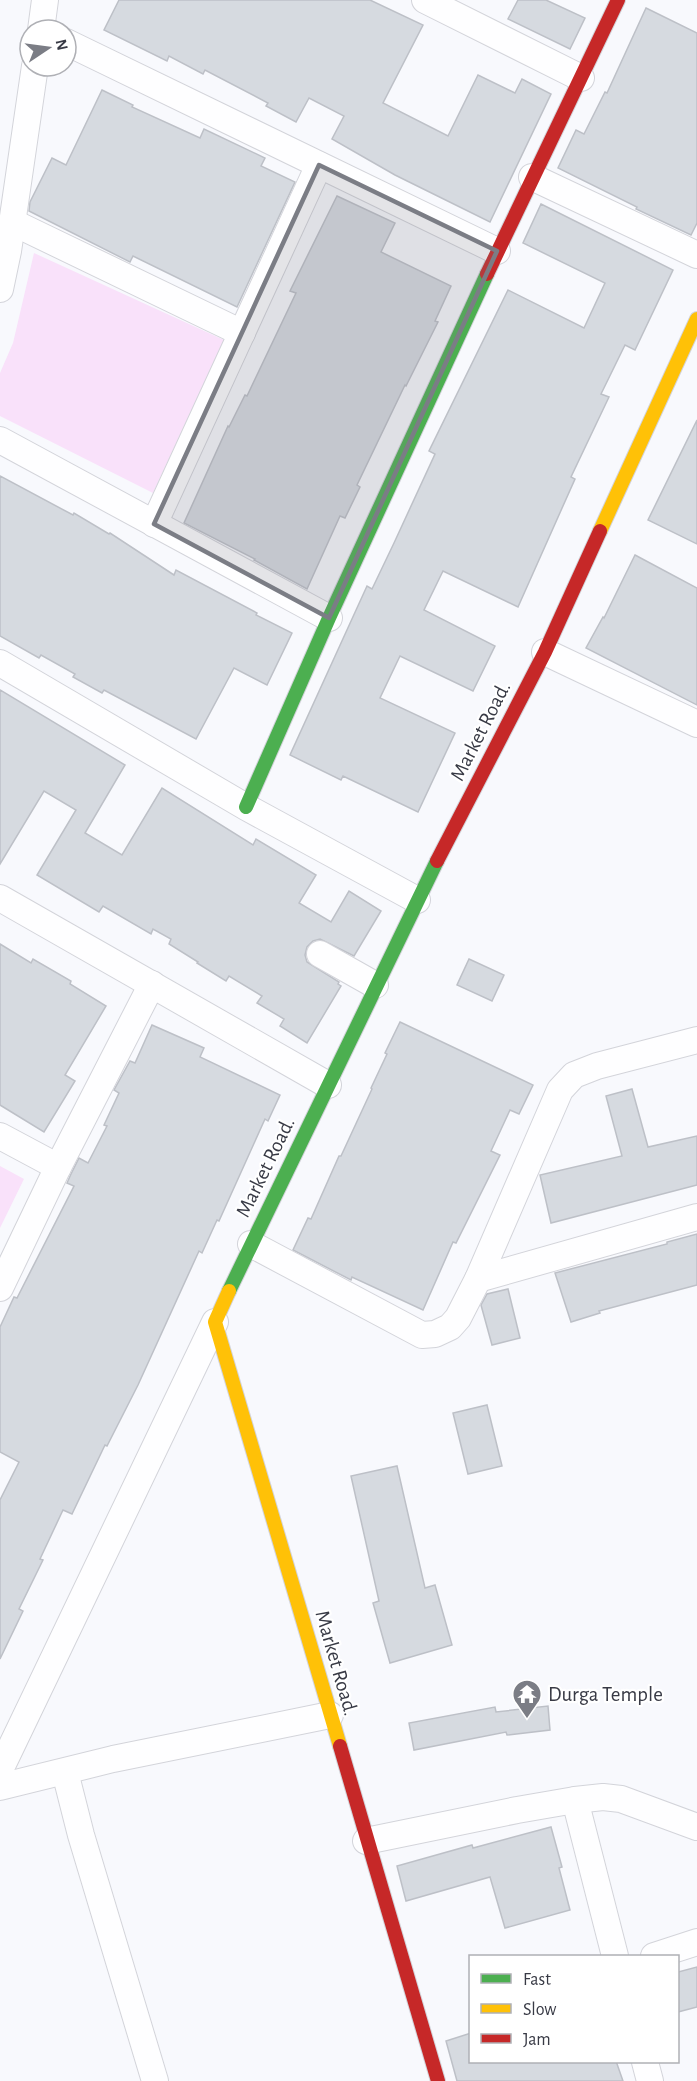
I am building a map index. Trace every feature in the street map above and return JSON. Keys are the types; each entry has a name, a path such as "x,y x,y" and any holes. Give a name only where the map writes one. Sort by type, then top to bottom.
{"street":[{"path":"43,18 45,0"},
{"path":"425,0 581,78"},
{"path":"246,807 497,251 618,0"},
{"path":"78,48 497,251"},
{"path":"0,289 33,78"},
{"path":"154,524 319,165"},
{"path":"532,177 697,255"},
{"path":"12,222 242,333"},
{"name":"Market Road.","path":"438,2081 215,1322 375,985 545,652 697,319"},
{"path":"0,440 330,618"},
{"path":"545,652 697,724"},
{"path":"0,663 246,807 417,900"},
{"path":"0,898 328,1085"},
{"path":"320,954 375,985"},
{"path":"0,1288 58,1167 153,984"},
{"path":"251,1244 422,1335 435,1334 450,1327 458,1318 478,1279 560,1090 567,1082 574,1075 597,1066 697,1040"},
{"path":"0,1136 58,1167"},
{"path":"478,1279 697,1217"},
{"path":"0,1770 215,1322"},
{"path":"0,1787 113,1759 330,1715"},
{"path":"65,1772 81,1835 155,2081"},
{"path":"366,1841 575,1800 603,1797 621,1798 697,1827"},
{"path":"575,1800 615,1955"},
{"path":"657,1955 697,1942"},
{"path":"646,2063 650,2081"}],"highlighted area":[{"path":"319,165 497,251 329,618 154,524"}],"shaded area":[{"path":"34,253 224,340 153,493 0,416 0,373 13,343"},
{"path":"0,1166 24,1179 0,1228"}],"building":[{"path":"119,0 370,0 423,25 383,103 448,136 478,75 515,93 522,79 551,94 490,222 395,175 332,139 344,116 309,98 296,122 266,106 268,103 205,70 203,74 169,56 167,61 104,30"},
{"path":"518,0 546,0 585,18 570,49 508,19"},
{"path":"646,8 697,33 697,223 691,235 558,168 576,130 584,134 605,92 607,93"},
{"path":"102,90 133,105 132,107 200,138 204,129 265,158 261,166 295,182 237,307 133,256 130,262 29,211 30,202 52,158 66,165"},
{"path":"337,196 395,223 381,252 451,286 435,321 438,322 357,485 360,487 345,518 340,516 307,589 255,559 184,523 228,426 245,395 247,396 296,293 290,291"},
{"path":"541,204 673,270 635,350 625,345 601,394 609,397 571,477 575,479 518,607 443,571 424,610 495,646 473,691 400,656 380,698 455,733 418,812 343,776 341,780 290,755 367,586 372,589 394,543 435,454 429,451 508,290 584,328 605,283 523,243"},
{"path":"697,420 697,544 648,520"},
{"path":"0,476 110,533 174,575 176,570 292,633 267,685 234,668 196,739 104,690 102,693 73,677 75,674 41,655 39,658 0,636"},
{"path":"635,555 697,588 697,705 586,648 604,618"},
{"path":"0,690 125,765 85,833 122,855 162,788 253,845 256,839 316,875 299,903 331,922 349,891 381,911 354,956 320,939 313,941 307,947 305,955 307,962 339,982 341,986 307,1043 280,1026 284,1019 257,1003 262,996 229,976 226,981 197,963 169,944 171,939 153,929 151,934 103,906 99,912 37,875 76,810 44,791 0,864"},
{"path":"0,944 31,963 33,959 71,981 70,984 106,1006 65,1075 75,1081 44,1132 0,1105"},
{"path":"469,959 504,975 492,1001 457,985"},
{"path":"400,1022 533,1085 519,1114 510,1110 491,1151 500,1155 456,1243 453,1242 423,1310 352,1277 351,1280 293,1250 308,1218 311,1219 339,1156 341,1156"},
{"path":"152,1025 204,1048 200,1057 280,1095 268,1121 265,1119 219,1221 217,1220 202,1253 199,1251 138,1385 107,1446 105,1445 72,1514 63,1510 40,1559 43,1560 19,1609 23,1611 0,1659 0,1500 19,1462 0,1452 0,1327 74,1186 67,1183 79,1158 88,1163 107,1126 104,1125 119,1093 114,1090 130,1061 135,1063"},
{"path":"632,1089 648,1147 697,1136 697,1185 551,1223 540,1175 622,1156 606,1096"},
{"path":"697,1234 697,1285 599,1311 600,1313 571,1322 555,1273"},
{"path":"508,1289 520,1338 492,1345 481,1305 487,1294"},
{"path":"487,1405 502,1466 468,1474 453,1413"},
{"path":"397,1466 425,1588 435,1585 452,1645 390,1663 373,1603 379,1601 351,1476"},
{"path":"548,1706 550,1730 507,1735 506,1732 414,1750 409,1723 495,1707 496,1712"},
{"path":"551,1827 570,1910 505,1928 490,1877 406,1901 397,1866 472,1845 473,1848"},
{"path":"697,1967 697,2007 679,2012 679,1972"},
{"path":"469,2034 469,2063 617,2063 623,2081 457,2081 446,2041"}],"traffic: fast":[{"path":"246,807 329,618 487,274"},
{"path":"229,1291 437,861"}],"traffic: slow":[{"path":"600,531 697,319"},
{"path":"229,1291 215,1322 340,1746"}],"traffic: jam":[{"path":"487,274 618,0"},
{"path":"437,861 545,652 600,531"},
{"path":"340,1746 438,2081"}],"place":[{"name":"Durga Temple","path":"527,1720"}]}
